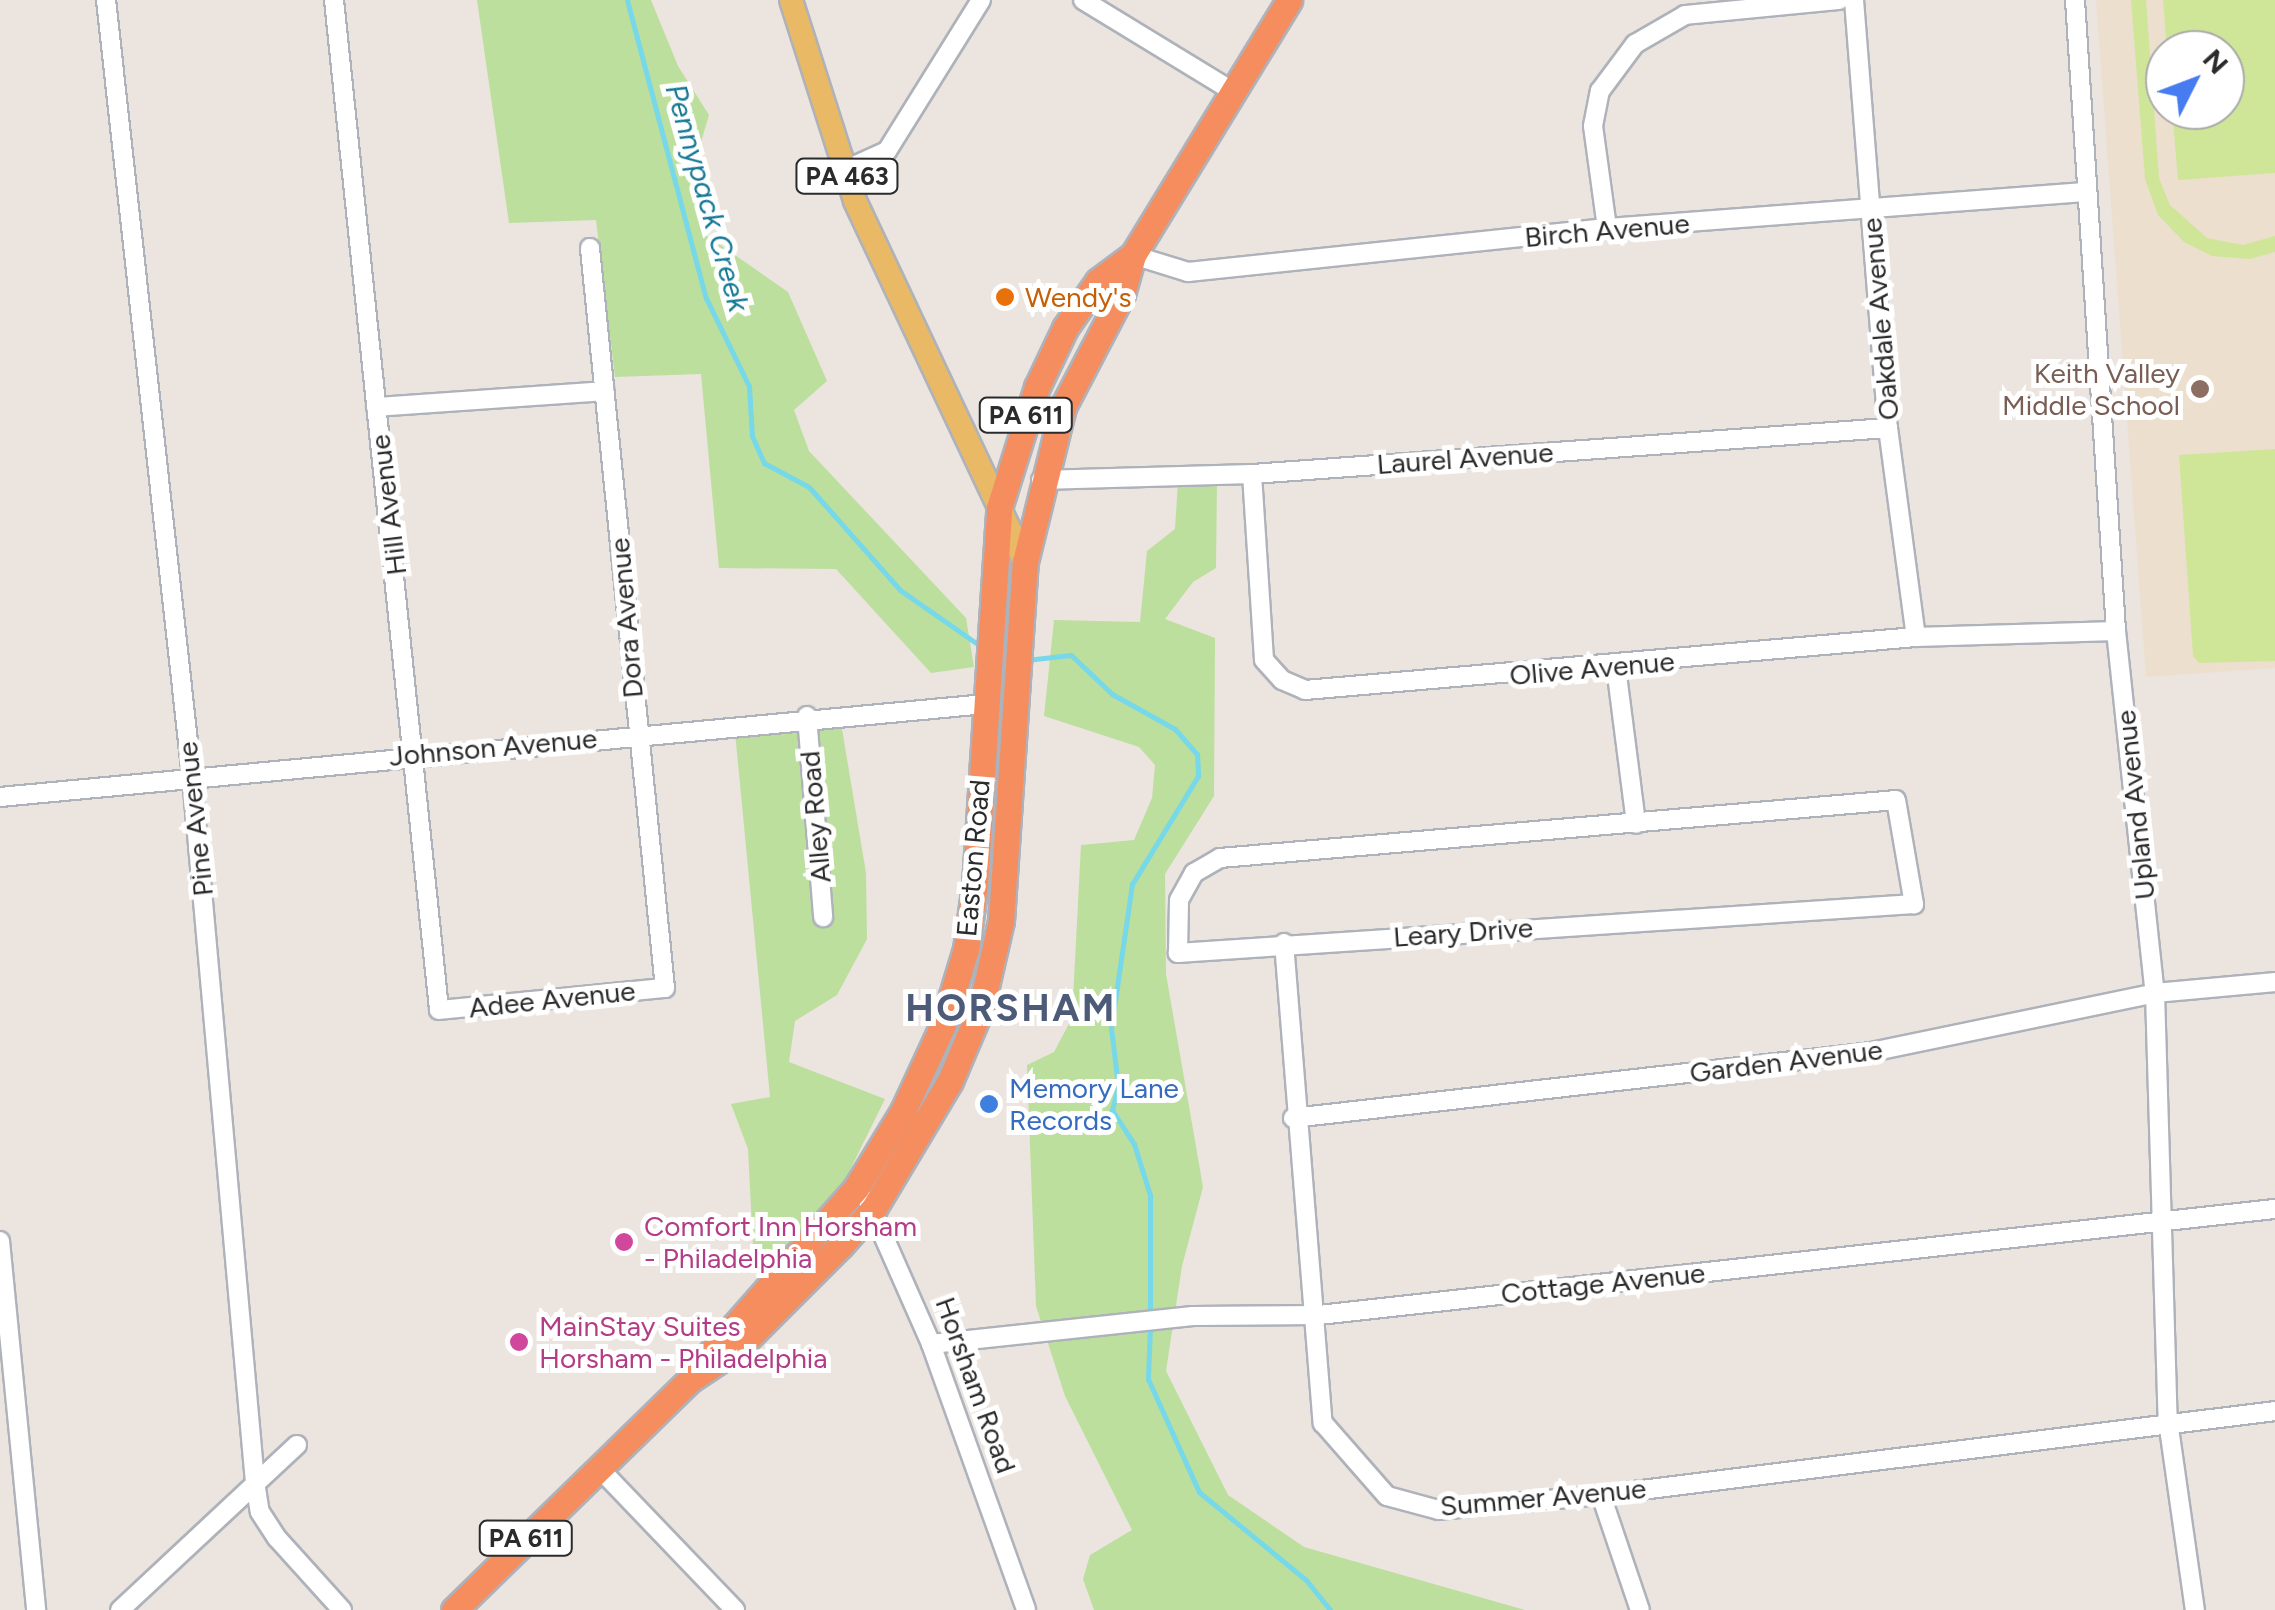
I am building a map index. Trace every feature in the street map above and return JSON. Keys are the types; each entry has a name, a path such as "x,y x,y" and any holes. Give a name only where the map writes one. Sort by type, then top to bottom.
{"highway":[{"name":"Easton Road","path":"454,1610 691,1378 739,1347 874,1208 950,1080 984,995 1006,886 1019,627 1025,562 1040,480 1063,407 1122,294 1132,255 1289,0"},
{"name":"Easton Road","path":"691,1378 724,1331 856,1188 903,1111 956,986 976,884 998,508 1037,387 1066,328 1098,281 1132,255"}],"main road":[{"name":"PA 463","path":"791,0 845,170 1025,562"}],"street":[{"name":"Pine Avenue","path":"106,0 192,778 255,1482 260,1512 277,1538 342,1610"},
{"name":"Hill Avenue","path":"334,0 416,753 439,1010"},
{"path":"845,170 886,151 982,0"},
{"path":"1083,0 1234,92"},
{"path":"1607,228 1593,126 1600,91 1634,44 1685,15 1838,0"},
{"name":"Oakdale Avenue","path":"1854,0 1888,428 1916,637"},
{"name":"Upland Avenue","path":"2075,0 2116,631 2156,993 2166,1219 2168,1421 2195,1610"},
{"name":"Birch Avenue","path":"1132,255 1188,272 1607,228 1872,213 2086,192"},
{"name":"Dora Avenue","path":"590,248 636,735 665,988"},
{"path":"376,407 604,391"},
{"name":"Laurel Avenue","path":"1040,480 1252,474 1888,428"},
{"name":"Olive Avenue","path":"1252,474 1264,660 1282,680 1305,690 1616,667 1916,637 2116,631"},
{"path":"1616,667 1636,824"},
{"name":"Johnson Avenue","path":"0,798 416,753 807,716 986,704"},
{"name":"Alley Road","path":"807,716 823,918"},
{"name":"Leary Drive","path":"1896,800 1914,904 1284,944 1178,953 1180,900 1194,873 1220,858 1896,800"},
{"name":"Summer Avenue","path":"1284,944 1294,1118 1319,1315 1323,1422 1387,1496 1440,1510 1601,1495 2168,1421 2275,1411"},
{"name":"Garden Avenue","path":"1294,1118 1871,1052 2156,993 2275,982"},
{"name":"Adee Avenue","path":"439,1010 665,988"},
{"name":"Horsham Road","path":"856,1188 874,1208 931,1344 1026,1610"},
{"name":"Cottage Avenue","path":"931,1344 1193,1316 1319,1315 2275,1210"},
{"path":"0,1241 36,1610"},
{"path":"120,1610 297,1445"},
{"path":"598,1467 734,1610"},
{"path":"1601,1495 1640,1610"}],"shaded area":[{"name":"Keith Valley Middle School","path":"2096,0 2275,0 2275,668 2146,677"}],"green space":[{"path":"477,0 651,0 678,66 709,115 695,162 706,235 788,292 827,381 794,410 809,451 966,618 974,667 931,673 836,569 719,568 701,374 615,377 596,220 509,223"},
{"path":"2131,0 2146,0 2145,130 2155,130 2159,178 2170,205 2207,238 2243,245 2275,236 2275,252 2250,259 2212,256 2184,242 2158,215 2145,179"},
{"path":"2163,0 2275,0 2275,173 2178,180 2174,130 2245,130 2245,30 2165,30"},
{"path":"2275,449 2275,661 2199,663 2193,656 2179,455"},
{"path":"1178,482 1217,482 1216,568 1193,582 1165,619 1215,638 1214,796 1165,874 1166,974 1203,1187 1182,1266 1166,1371 1228,1495 1304,1547 1525,1610 1094,1610 1083,1579 1090,1555 1132,1530 1065,1396 1036,1306 1027,1065 1054,1052 1072,1018 1081,845 1134,840 1152,798 1155,765 1139,747 1044,716 1054,620 1140,622 1147,551 1175,529"},
{"path":"841,723 866,873 867,939 837,995 795,1021 789,1062 885,1099 842,1186 796,1242 754,1266 748,1149 731,1104 770,1097 735,732"}],"waterway":[{"name":"Pennypack Creek","path":"627,0 706,298 749,386 752,436 764,463 809,487 900,590 983,648"},
{"name":"Pennypack Creek","path":"1026,660 1071,655 1112,694 1175,729 1197,754 1198,776 1132,884 1111,1028 1118,1086 1112,1110 1134,1144 1150,1195 1150,1315"},
{"name":"Pennypack Creek","path":"1150,1326 1148,1379 1199,1492 1306,1580 1330,1610"}],"place":[{"name":"Wendy's","path":"1005,297"},
{"name":"Keith Valley Middle School","path":"2200,389"},
{"name":"Memory Lane Records","path":"989,1104"},
{"name":"Comfort Inn Horsham - Philadelphia","path":"624,1242"},
{"name":"MainStay Suites Horsham - Philadelphia","path":"519,1342"}],"district":[{"name":"HORSHAM","path":"1011,1009"}]}
